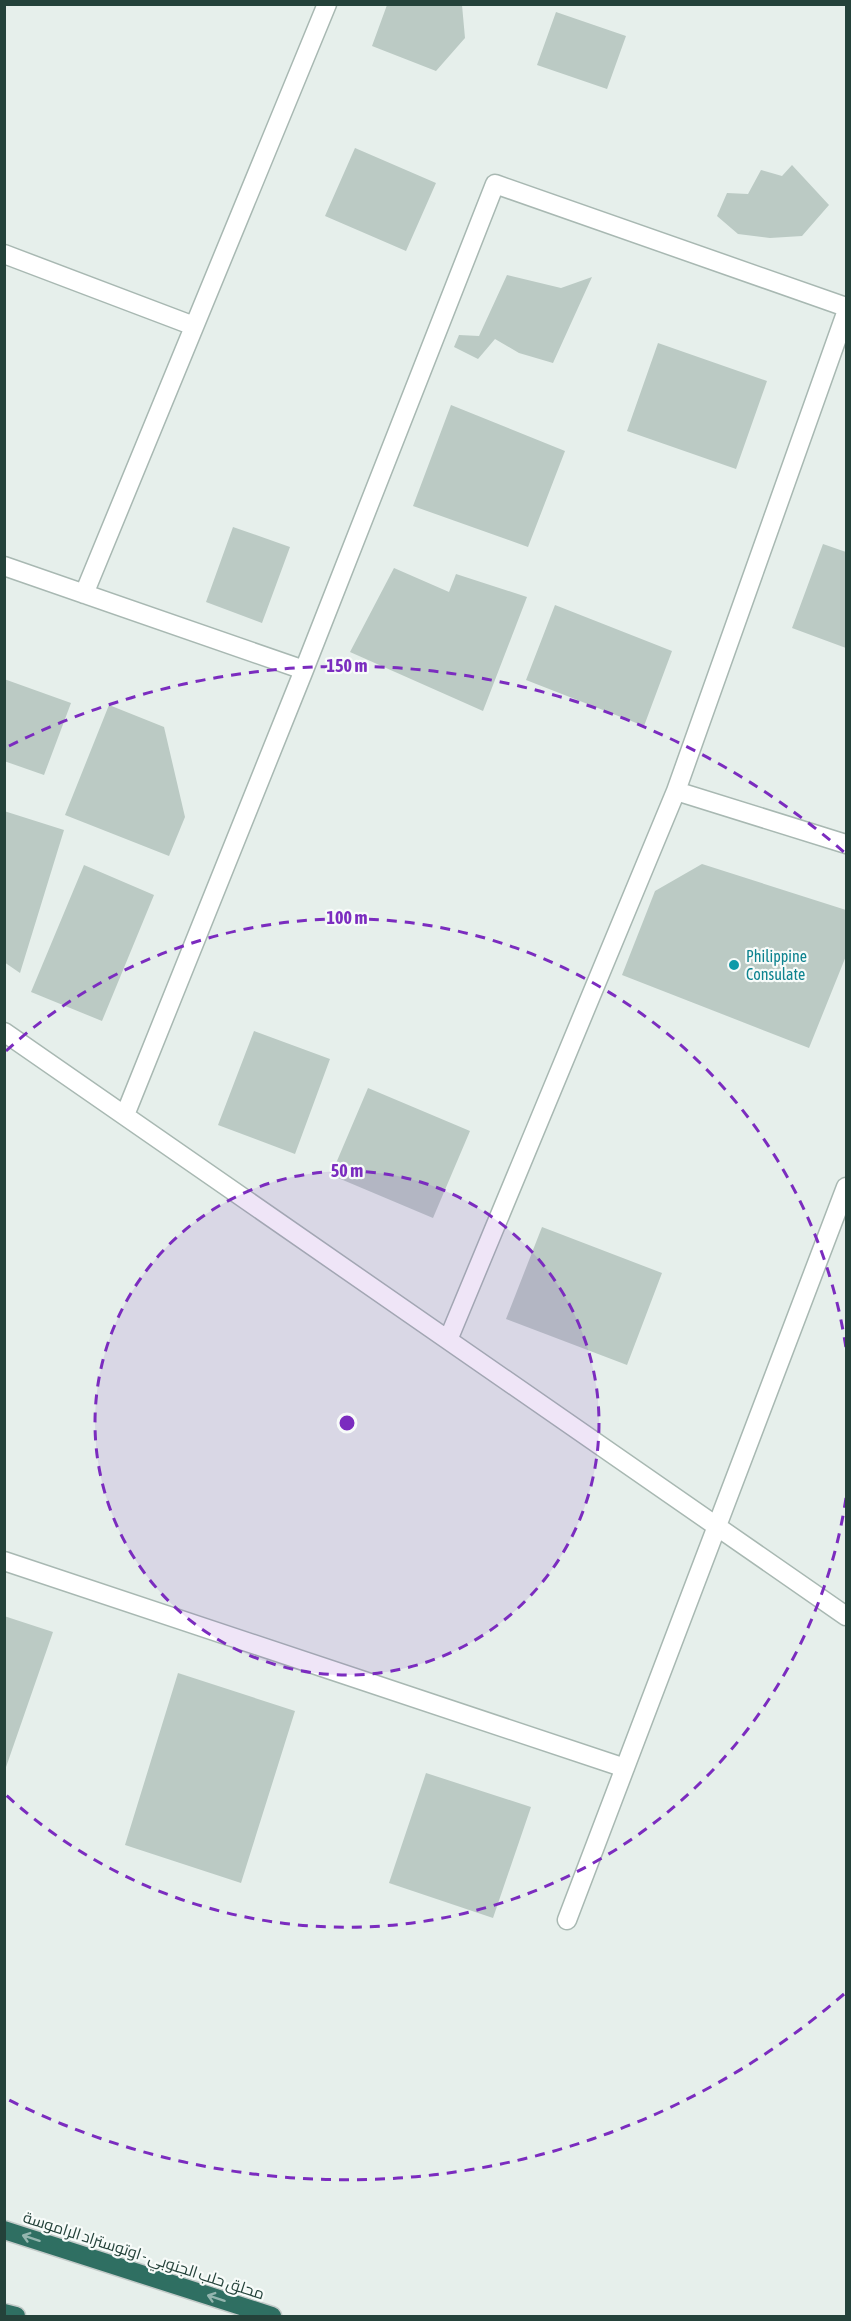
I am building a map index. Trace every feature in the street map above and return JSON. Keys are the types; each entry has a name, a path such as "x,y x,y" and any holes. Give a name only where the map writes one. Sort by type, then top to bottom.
{"highway":[{"name":"محلق حلب الجنوبي - اوتوستراد الراموسة","path":"4,2230 272,2316"},
{"path":"4,2313 16,2316"}],"street":[{"path":"84,594 327,4"},
{"path":"125,1115 304,670 495,184 846,307"},
{"path":"4,254 194,326"},
{"path":"448,1340 676,791 846,313"},
{"path":"4,566 304,670"},
{"path":"676,791 846,844"},
{"path":"4,1032 846,1616"},
{"path":"567,1920 846,1187"},
{"path":"4,1561 625,1768"}],"building":[{"path":"387,5 462,5 465,38 436,71 372,46"},
{"path":"556,12 626,36 607,89 537,65"},
{"path":"355,148 436,183 406,251 325,216"},
{"path":"792,165 829,205 802,236 770,238 738,234 717,216 727,193 748,194 761,170 782,176"},
{"path":"507,275 561,288 592,277 553,363 519,353 495,339 478,359 454,347 459,335 479,336"},
{"path":"658,343 767,381 736,469 627,431"},
{"path":"451,405 565,451 528,547 413,506"},
{"path":"233,527 290,547 262,623 206,602"},
{"path":"823,544 846,552 846,648 792,628"},
{"path":"394,568 449,592 456,574 527,597 483,711 350,652"},
{"path":"555,605 672,651 644,726 526,680"},
{"path":"4,679 71,703 44,775 4,761"},
{"path":"109,705 164,727 185,817 169,856 65,815"},
{"path":"4,811 64,830 20,973 4,962"},
{"name":"Philippine Consulate","path":"702,864 846,910 846,956 809,1048 622,975 655,891"},
{"path":"84,865 154,895 102,1021 31,992"},
{"path":"254,1031 330,1059 295,1154 218,1125"},
{"path":"368,1088 470,1131 433,1218 331,1175"},
{"path":"542,1227 662,1273 627,1365 506,1319"},
{"path":"4,1616 53,1632 5,1770 4,1770"},
{"path":"178,1673 295,1711 241,1883 125,1845"},
{"path":"426,1773 531,1807 493,1918 389,1883"}],"place":[{"name":"Philippine Consulate","path":"734,965"}]}
